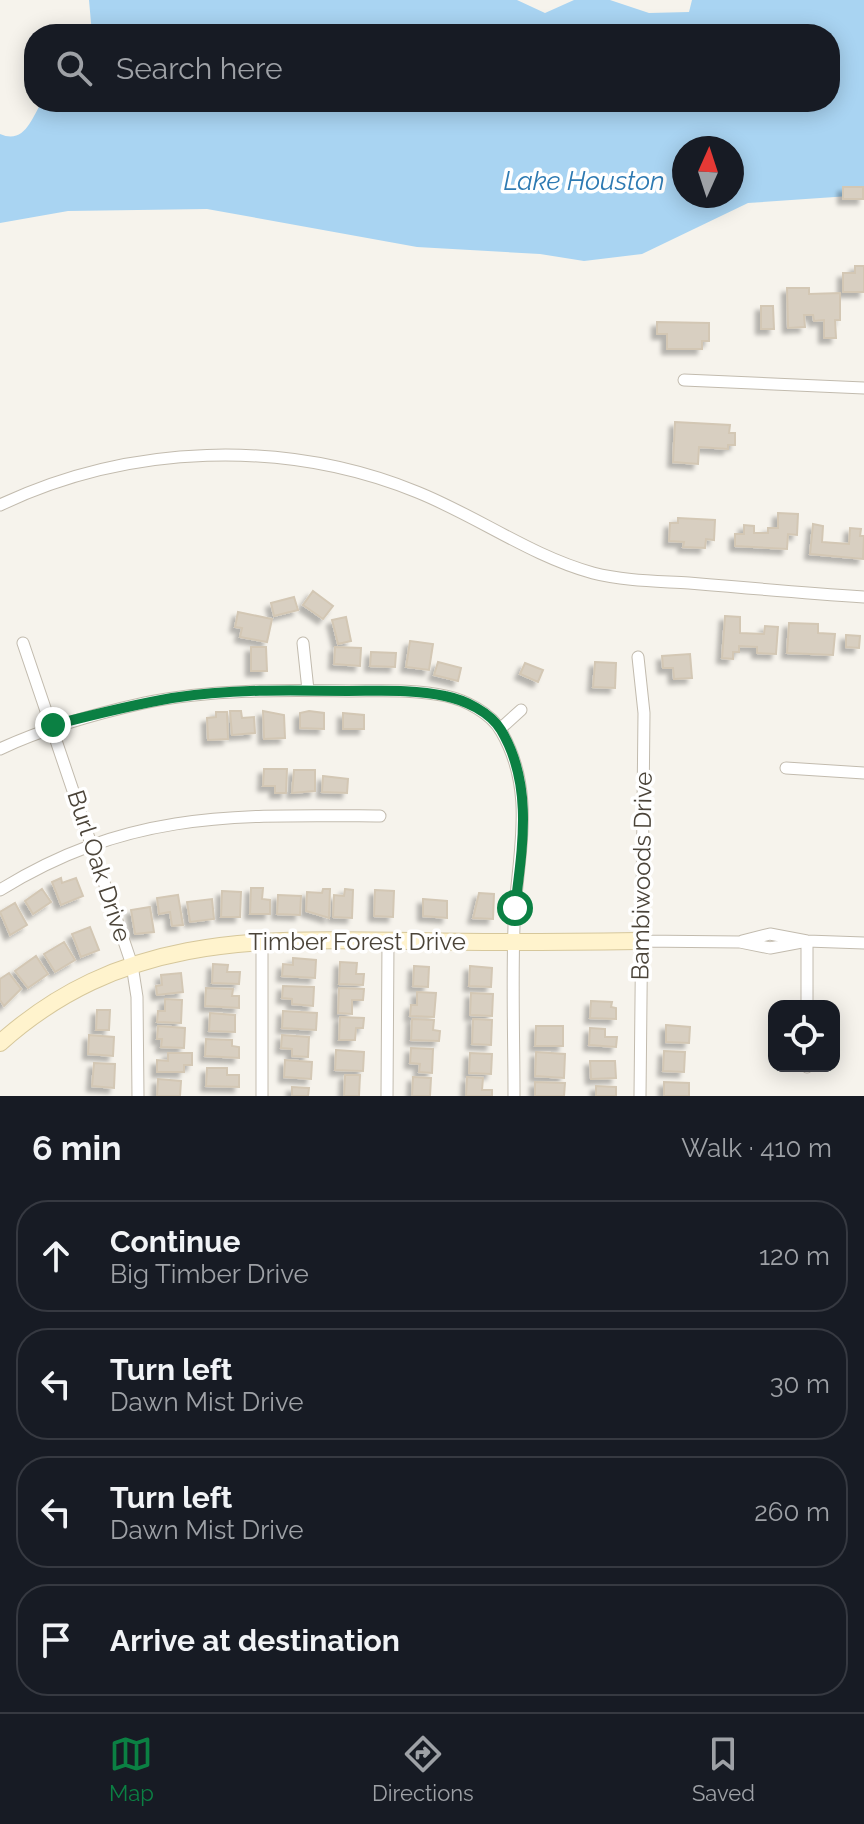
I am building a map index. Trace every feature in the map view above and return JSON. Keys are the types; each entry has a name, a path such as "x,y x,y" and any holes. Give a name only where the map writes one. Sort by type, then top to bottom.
{"street":[{"path":"684,380 864,388"},
{"path":"0,505 84,472 121,464 198,455 287,459 369,475 416,491 539,552 595,573 864,597"},
{"name":"Burl Oak Drive","path":"23,643 132,965 137,997 138,1096"},
{"path":"303,643 308,690"},
{"name":"Bambiwoods Drive","path":"638,657 644,713 640,1096"},
{"path":"0,749 53,725 175,698 308,690 446,696 474,707 500,729 523,795 523,839 514,943 514,1096"},
{"path":"500,729 521,710"},
{"path":"786,768 864,773"},
{"path":"0,890 91,845 152,827 228,815 380,816"},
{"path":"262,941 262,1096"},
{"path":"387,1096 388,941"},
{"name":"Timber Forest Drive","path":"0,1043 25,1020 70,991 132,965 218,943 640,941 740,942 770,948 807,941 864,943"},
{"path":"807,941 807,1000"}],"water":[{"name":"Lake Houston","path":"89,0 517,0 545,13 574,0 610,0 649,13 689,12 692,0 864,0 864,195 744,205 744,136 672,136 672,208 738,208 642,254 584,261 540,254 417,247 207,209 68,211 0,223 0,134 16,136 27,128 36,112 840,112 840,24 91,24"}],"building":[{"path":"843,187 863,187 863,199 843,199"},
{"path":"855,266 864,266 864,292 843,292 843,273 855,273"},
{"path":"787,288 809,288 809,294 840,293 840,320 835,320 836,338 824,338 824,320 814,321 813,315 804,315 805,327 788,328"},
{"path":"761,306 773,306 774,329 761,329"},
{"path":"657,322 709,323 709,341 702,341 702,349 667,349 667,334 657,334"},
{"path":"675,422 730,425 729,433 735,433 735,445 728,445 728,449 699,447 698,464 673,462"},
{"path":"778,513 798,514 797,535 788,534 787,549 735,546 735,534 744,534 744,525 754,526 754,533 768,533 768,528 778,528"},
{"path":"678,518 715,520 714,540 706,539 705,548 683,547 684,542 669,541 670,523 678,523"},
{"path":"813,524 823,526 822,542 849,544 850,528 861,529 860,536 864,536 863,559 810,554"},
{"path":"313,591 333,606 323,619 303,605"},
{"path":"294,597 298,610 274,616 271,603"},
{"path":"238,612 272,619 267,642 240,637 242,628 235,627"},
{"path":"725,616 740,617 740,633 764,634 765,626 778,627 776,654 757,653 757,647 739,646 739,652 733,652 733,659 722,658"},
{"path":"346,617 351,641 338,644 332,620"},
{"path":"789,623 818,624 818,633 835,634 833,655 787,653"},
{"path":"846,635 860,636 859,648 846,647"},
{"path":"410,641 433,644 429,670 406,667"},
{"path":"251,647 266,647 267,671 251,671"},
{"path":"335,647 361,648 360,666 334,664"},
{"path":"371,652 396,653 395,667 370,666"},
{"path":"690,654 692,678 674,679 673,668 663,668 662,656"},
{"path":"438,662 461,668 458,681 434,675"},
{"path":"595,662 616,663 615,688 593,687"},
{"path":"525,663 543,670 538,682 520,674"},
{"path":"230,711 241,711 242,718 254,717 255,733 232,735"},
{"path":"263,711 284,715 285,738 264,739"},
{"path":"216,712 227,712 228,739 208,740 207,718 216,717"},
{"path":"300,713 324,713 324,729 300,728"},
{"path":"343,713 364,715 364,729 343,729"},
{"path":"264,769 287,769 286,793 275,793 275,786 263,786"},
{"path":"294,770 315,770 315,791 292,793"},
{"path":"323,776 348,779 347,793 322,792"},
{"path":"61,878 62,883 76,878 83,896 61,905 52,882"},
{"path":"251,888 263,888 262,899 270,900 270,914 250,914"},
{"path":"42,889 51,902 33,914 25,901"},
{"path":"323,889 330,889 329,918 306,911 307,892 322,893"},
{"path":"345,889 353,890 352,918 333,917 334,895 344,896"},
{"path":"375,890 394,891 393,917 374,916"},
{"path":"222,891 241,892 240,917 221,917"},
{"path":"479,893 494,894 493,919 473,918"},
{"path":"178,895 183,925 172,926 170,912 159,914 157,898"},
{"path":"278,895 301,896 300,915 277,914"},
{"path":"212,899 214,919 190,922 187,902"},
{"path":"423,899 447,901 447,918 423,916"},
{"path":"15,903 27,925 10,935 0,912"},
{"path":"150,907 154,932 135,934 131,910"},
{"path":"90,927 99,950 81,957 72,934"},
{"path":"64,942 75,960 55,972 44,954"},
{"path":"36,956 48,974 28,988 15,971"},
{"path":"293,958 316,960 315,978 282,976 283,964 293,965"},
{"path":"340,962 357,963 356,974 364,974 363,985 339,984"},
{"path":"213,964 228,965 227,972 240,972 239,984 212,983"},
{"path":"414,966 429,967 428,987 413,986"},
{"path":"470,966 492,968 491,987 469,986"},
{"path":"9,973 21,989 4,1006 0,1000 0,979"},
{"path":"181,973 183,992 157,995 156,986 162,985 161,975"},
{"path":"283,986 314,987 313,1006 292,1004 292,999 282,998"},
{"path":"206,988 233,989 232,996 239,996 239,1008 205,1006"},
{"path":"339,988 364,989 363,1000 352,1000 352,1014 338,1013"},
{"path":"417,992 436,993 434,1017 410,1016 411,1005 417,1005"},
{"path":"471,993 493,994 492,1016 470,1015"},
{"path":"165,999 182,1000 181,1023 157,1022 158,1011 165,1011"},
{"path":"591,1001 612,1002 611,1007 616,1008 616,1019 590,1018"},
{"path":"97,1010 110,1010 109,1030 96,1030"},
{"path":"283,1011 317,1013 316,1030 282,1028"},
{"path":"210,1013 235,1015 235,1032 209,1031"},
{"path":"340,1017 364,1018 363,1028 356,1028 355,1040 339,1040"},
{"path":"412,1019 434,1020 433,1030 440,1031 439,1041 411,1040"},
{"path":"473,1019 492,1020 491,1045 472,1044"},
{"path":"666,1025 690,1027 689,1043 666,1042"},
{"path":"158,1026 185,1028 184,1048 161,1047 162,1039 157,1039"},
{"path":"536,1026 563,1026 563,1046 535,1046"},
{"path":"590,1028 605,1029 605,1037 617,1037 616,1047 589,1045"},
{"path":"89,1035 114,1037 113,1056 88,1054"},
{"path":"282,1035 309,1037 308,1057 292,1056 292,1049 281,1048"},
{"path":"206,1039 232,1040 232,1046 239,1047 239,1058 205,1056"},
{"path":"411,1048 433,1049 432,1073 419,1072 420,1064 410,1063"},
{"path":"336,1050 364,1052 363,1071 335,1070"},
{"path":"664,1051 685,1052 684,1072 663,1071"},
{"path":"536,1052 565,1054 564,1078 535,1076"},
{"path":"168,1053 192,1053 192,1065 184,1065 184,1072 157,1072 157,1060 168,1061"},
{"path":"470,1053 492,1054 491,1074 469,1073"},
{"path":"285,1060 312,1062 311,1079 284,1077"},
{"path":"590,1061 615,1061 616,1078 591,1079"},
{"path":"94,1063 115,1064 114,1088 92,1086"},
{"path":"207,1068 227,1068 227,1075 239,1075 239,1087 206,1086"},
{"path":"345,1075 360,1075 359,1096 344,1096"},
{"path":"413,1077 431,1078 430,1096 412,1096"},
{"path":"467,1077 483,1078 482,1090 492,1090 492,1096 466,1096"},
{"path":"158,1079 181,1081 180,1096 157,1096"},
{"path":"535,1082 565,1083 564,1096 535,1096"},
{"path":"664,1082 689,1083 689,1096 664,1096"},
{"path":"596,1086 616,1087 616,1096 596,1096"},
{"path":"292,1087 309,1088 308,1096 292,1096"}],"route":[{"path":"53,725 145,703 237,692 375,691 436,694 456,699 474,707 500,729 519,777 524,817 515,908"}]}
